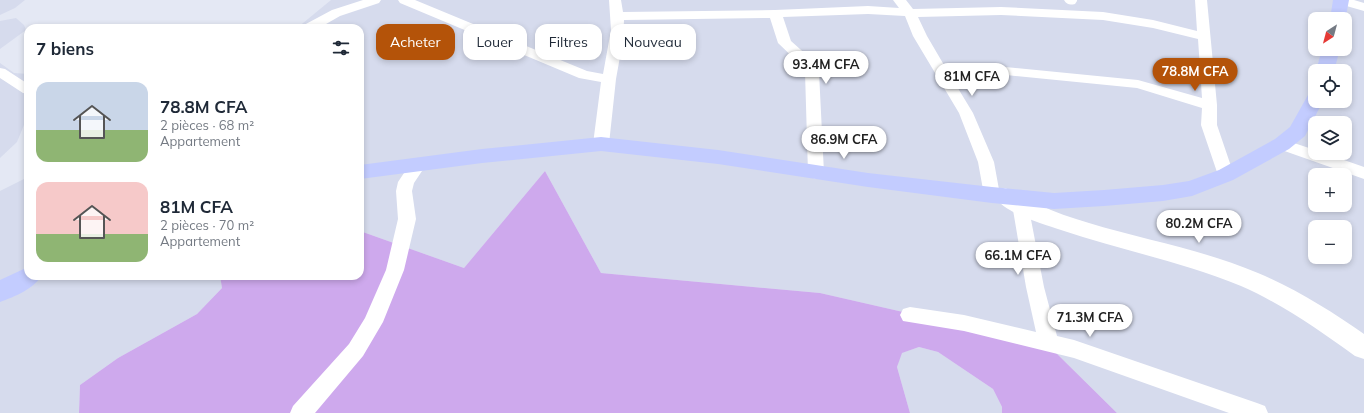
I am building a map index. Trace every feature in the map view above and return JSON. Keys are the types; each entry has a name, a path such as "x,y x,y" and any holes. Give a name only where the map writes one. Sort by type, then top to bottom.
{"main road":[{"path":"1339,12 1341,0"},
{"path":"364,172 482,156 601,144 718,157 1005,198 1054,200 1138,196 1192,188 1226,175 1282,144 1298,131 1310,108"},
{"path":"0,292 24,279"}],"street":[{"path":"316,24 336,13 375,0"},
{"path":"404,0 584,75 609,79"},
{"path":"601,144 609,79 617,42 618,16 615,0"},
{"path":"834,0 843,11"},
{"path":"899,0 910,13 920,36 966,113 986,162 1005,198 1035,287 1048,342"},
{"path":"1066,14 1071,0"},
{"path":"1201,0 1210,105 1209,125 1226,175"},
{"path":"1341,0 1364,7"},
{"path":"618,16 775,14 868,10 910,13 1001,11 1103,16 1154,24 1204,36"},
{"path":"775,14 785,43 805,61 812,72 816,172"},
{"path":"948,84 985,68 1138,84 1210,105"},
{"path":"0,72 24,87"},
{"path":"1282,144 1364,173"},
{"path":"302,413 356,350 373,322 395,270 407,219 404,192 406,182 418,165"},
{"path":"1005,198 1036,213 1075,227 1233,273 1272,291 1308,311 1364,348"},
{"path":"910,315 964,323 1074,349 1190,388 1257,413"}],"shaded area":[{"path":"0,0 25,0 15,8 0,15"},
{"path":"331,0 1364,0 1364,413 1117,413 1048,345 820,293 601,273 545,171 464,268 364,232 364,24 302,24"},
{"path":"16,18 24,25 24,31 0,49 0,21"},
{"path":"0,63 14,73 24,74 24,125 17,142 0,158"},
{"path":"545,171 601,273 820,293 1048,345 1117,413 1002,413 1002,407 993,389 938,352 919,347 902,353 897,367 910,413 79,413 80,385 118,358 197,314 222,288 221,280 364,280 364,232 464,268"},
{"path":"24,179 24,280 221,280 222,288 197,314 118,358 80,385 79,413 0,413 0,191"},
{"path":"919,347 938,352 993,389 1002,407 1002,413 910,413 897,367 901,353"}]}
